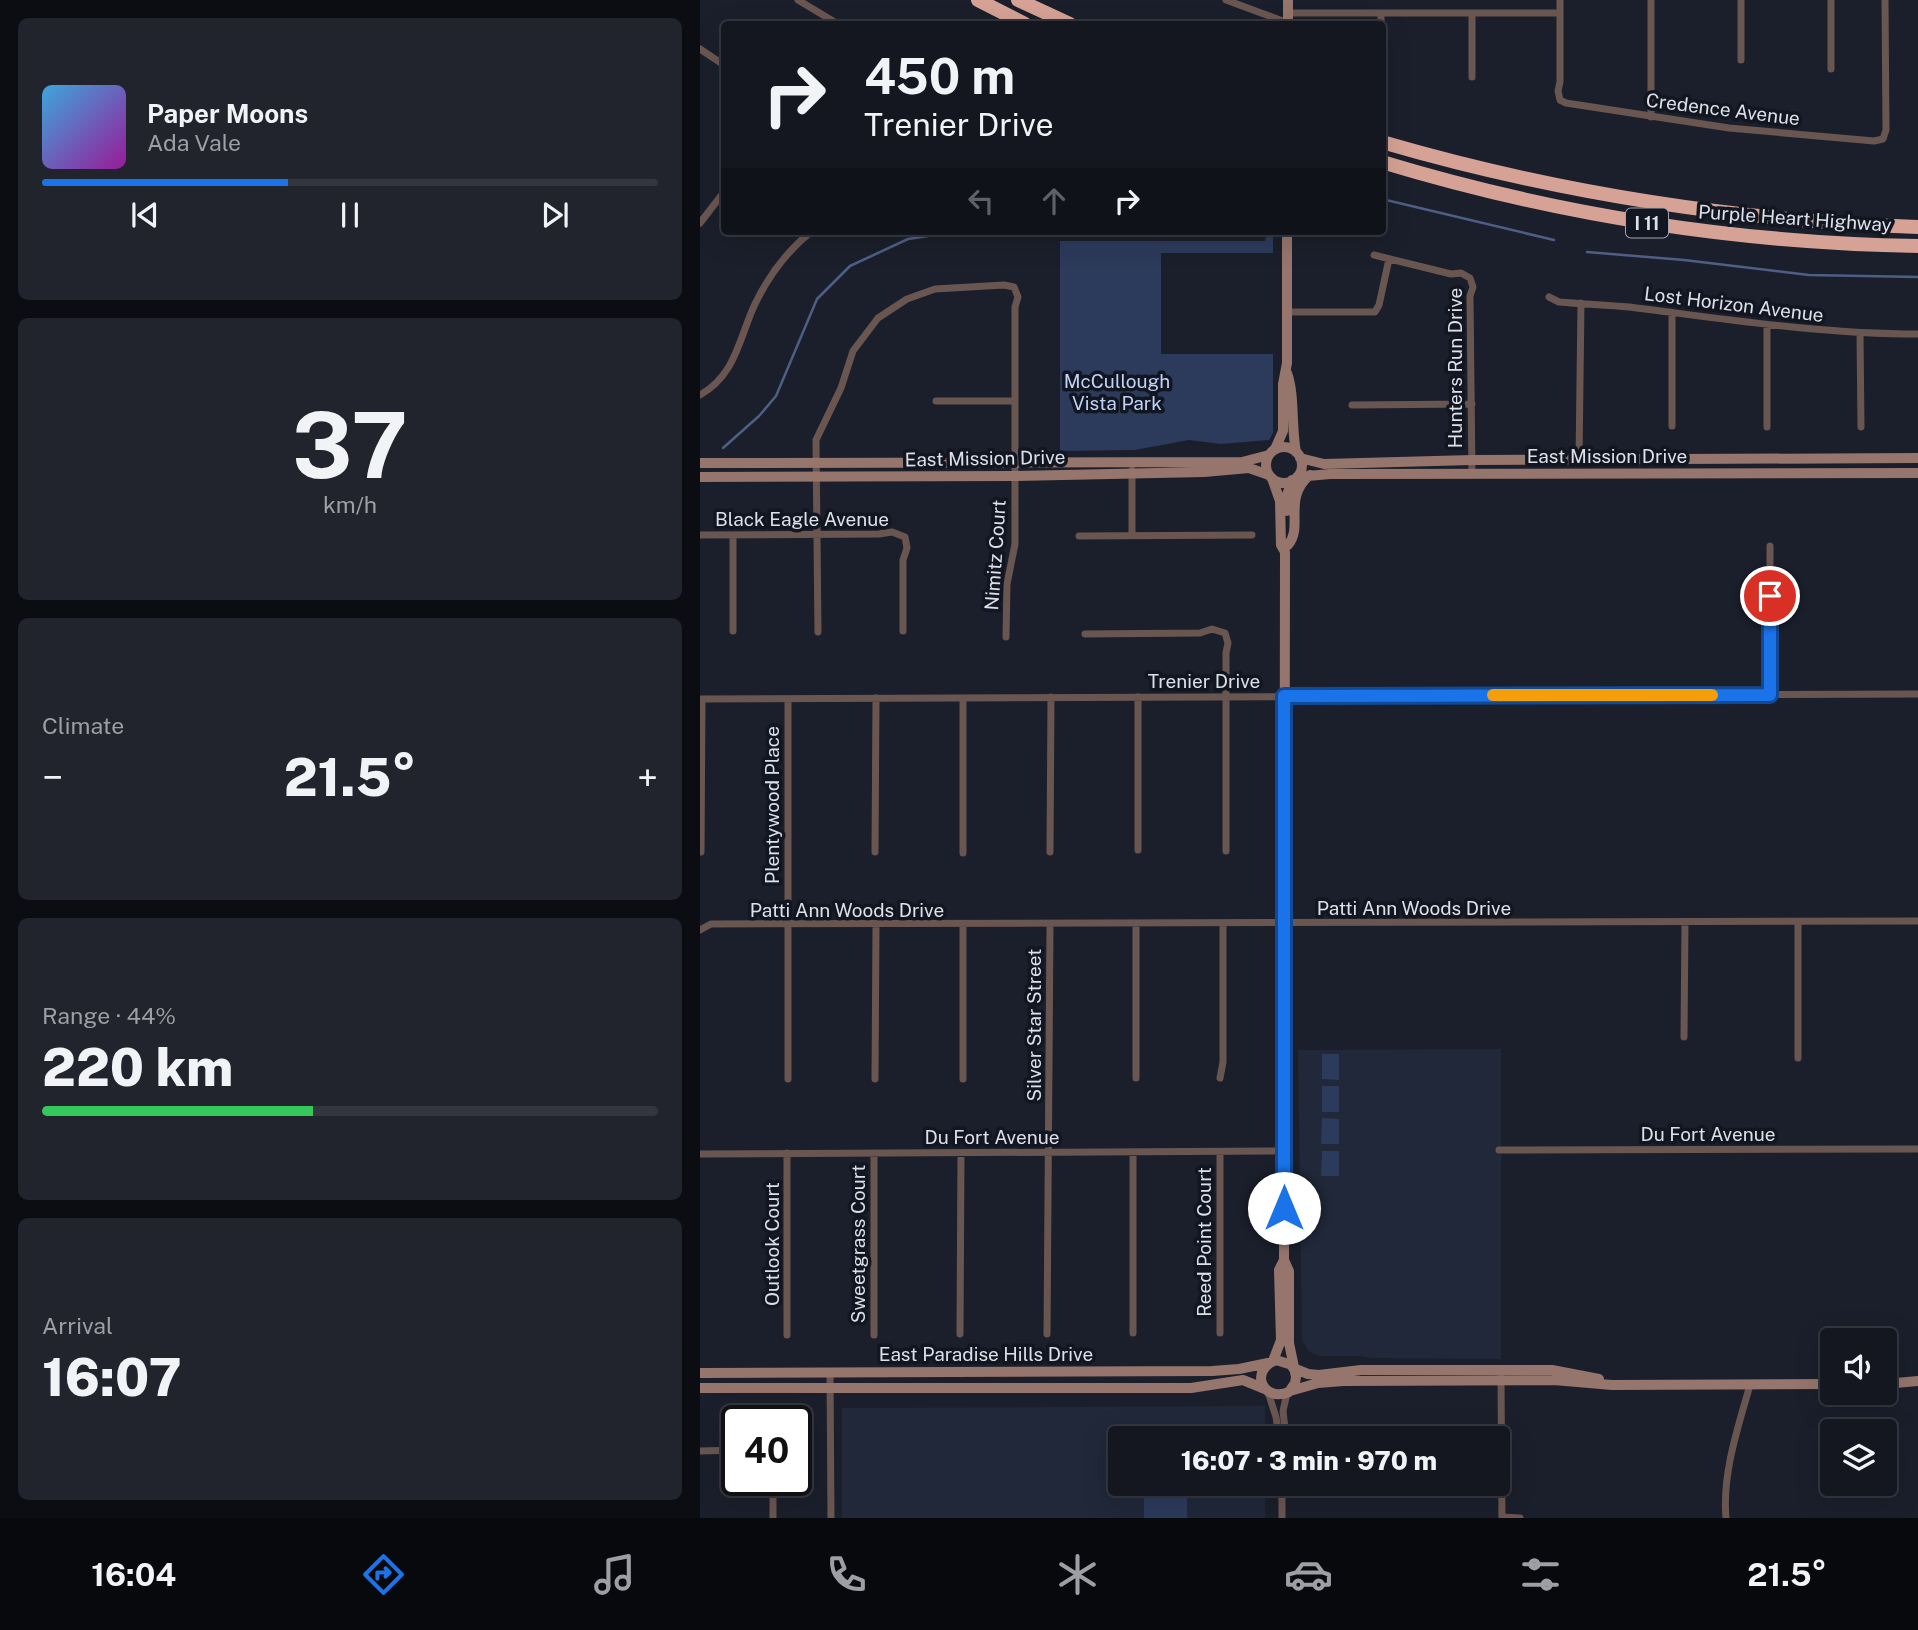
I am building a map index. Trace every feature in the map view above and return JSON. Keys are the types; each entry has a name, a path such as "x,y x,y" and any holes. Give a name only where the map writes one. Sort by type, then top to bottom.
{"highway":[{"path":"978,0 1019,21"},
{"path":"1018,0 1064,21"},
{"name":"Purple Heart Highway","path":"1386,143 1502,174 1604,195 1789,220 1918,227"},
{"name":"Purple Heart Highway","path":"1386,163 1499,195 1612,218 1788,241 1918,246"}],"street":[{"path":"798,0 833,21"},
{"path":"1226,0 1288,20 1381,13 1560,13 1560,0"},
{"path":"1288,0 1288,20"},
{"path":"1651,0 1651,117"},
{"path":"1741,0 1741,60"},
{"path":"1830,69 1831,0"},
{"name":"Credence Avenue","path":"1560,13 1558,91 1560,100 1566,103 1778,133 1874,141 1883,139 1886,130 1885,0"},
{"path":"1381,13 1381,21"},
{"path":"1472,13 1472,77"},
{"path":"700,49 721,63"},
{"path":"700,223 721,196"},
{"path":"700,395 715,384 729,368 761,294 775,271 806,235"},
{"path":"1285,1426 1283,1408 1288,1392 1295,1383 1289,1335 1289,1271 1284,1260 1286,549 1287,495 1301,466 1292,426 1291,384 1287,373 1287,235"},
{"name":"Hunters Run Drive","path":"1374,255 1451,274 1461,273 1470,278 1473,287 1470,296 1472,474"},
{"path":"1287,312 1375,312 1389,259"},
{"name":"Nimitz Court","path":"816,462 818,432 838,395 853,351 878,318 907,299 935,289 1004,285 1014,287 1018,297 1015,307 1015,544 1007,584 1006,637"},
{"name":"Lost Horizon Avenue","path":"1549,297 1559,302 1767,325 1860,333 1918,334"},
{"path":"1579,460 1581,303"},
{"path":"1672,313 1672,426"},
{"path":"1767,325 1767,427"},
{"path":"1860,333 1861,427"},
{"path":"1286,549 1281,545 1280,501 1266,466 1283,431 1283,384 1287,373"},
{"path":"936,401 1015,401"},
{"path":"1352,405 1472,404"},
{"path":"1272,452 1285,447 1298,455"},
{"name":"East Mission Drive","path":"700,477 1015,476 1242,462 1272,452"},
{"name":"East Mission Drive","path":"1298,455 1324,464 1472,460 1918,458"},
{"path":"816,462 818,632"},
{"name":"East Mission Drive","path":"700,463 1015,462 1203,472 1252,468 1270,476"},
{"path":"1131,467 1132,536"},
{"name":"East Mission Drive","path":"1294,479 1310,475 1850,473 1918,470"},
{"path":"1286,549 1294,534 1296,496 1300,486 1310,475"},
{"path":"1270,476 1282,482 1294,479"},
{"name":"Black Eagle Avenue","path":"700,535 892,532 905,537 907,548 903,560 903,631"},
{"path":"733,535 733,631"},
{"path":"1079,536 1252,535"},
{"path":"1770,546 1770,695"},
{"path":"1085,634 1200,633 1212,629 1224,633 1228,643 1226,851"},
{"name":"Trenier Drive","path":"701,699 1918,694"},
{"path":"1051,697 1051,852"},
{"path":"1138,850 1139,697"},
{"path":"875,852 876,698"},
{"path":"963,698 963,853"},
{"path":"701,699 701,852"},
{"name":"Plentywood Place","path":"788,699 788,1079"},
{"name":"Patti Ann Woods Drive","path":"700,929 712,924 876,926 1918,921"},
{"path":"1684,1037 1685,922"},
{"path":"1798,923 1798,1058"},
{"path":"1220,1078 1223,1062 1223,924"},
{"path":"963,925 963,1079"},
{"name":"Silver Star Street","path":"1047,1334 1050,925"},
{"path":"1136,925 1136,1078"},
{"path":"875,1079 876,926"},
{"name":"Du Fort Avenue","path":"1499,1150 1918,1149"},
{"name":"Du Fort Avenue","path":"700,1154 1284,1151"},
{"path":"1133,1152 1133,1333"},
{"name":"Reed Point Court","path":"1220,1152 1220,1333"},
{"name":"Outlook Court","path":"787,1153 787,1335"},
{"name":"Sweetgrass Court","path":"874,1153 874,1335"},
{"path":"960,1334 961,1153"},
{"path":"1277,1426 1261,1376 1272,1362 1280,1340 1279,1270 1284,1260"},
{"path":"1272,1362 1281,1360 1308,1374 1319,1375 1352,1370 1501,1375 1625,1385 1820,1384"},
{"name":"East Paradise Hills Drive","path":"700,1373 1232,1370 1272,1362"},
{"path":"830,1373 831,1518"},
{"path":"1268,1391 1277,1395 1331,1381 1501,1375"},
{"path":"1501,1375 1503,1518 1520,1518"},
{"name":"East Paradise Hills Drive","path":"700,1388 1192,1388 1243,1380 1268,1391"},
{"path":"1897,1383 1918,1381"},
{"path":"1726,1518 1724,1497 1750,1385"},
{"path":"700,1451 721,1450"},
{"path":"773,1496 773,1518"},
{"path":"1282,1496 1282,1518"}],"shaded area":[{"path":"1501,1049 1501,1359 1319,1356 1308,1351 1302,1340 1298,1050"},
{"path":"1265,1406 1265,1426 1108,1426 1108,1496 1265,1496 1265,1518 842,1518 842,1408"}],"green space":[{"name":"McCullough Vista Park","path":"1266,237 1273,237 1273,253 1161,253 1161,354 1273,354 1273,433 1269,440 1221,444 1189,440 1135,450 1060,451 1060,241 1265,241"},
{"path":"1322,1054 1339,1054 1339,1080 1322,1079"},
{"path":"1322,1086 1339,1086 1339,1112 1322,1112"},
{"path":"1322,1118 1339,1119 1339,1144 1321,1144"},
{"path":"1322,1151 1339,1151 1339,1176 1321,1176"},
{"path":"1144,1496 1187,1496 1187,1518 1144,1518"}],"waterway":[{"path":"1386,200 1554,240"},
{"path":"723,448 759,416 776,396 817,299 850,266 908,239 934,235"},
{"path":"1587,252 1809,275 1918,277"}],"slow traffic":[{"path":"1493,695 1712,695"}],"route":[{"path":"1284,1208 1284,696 1770,695 1770,596"}]}
